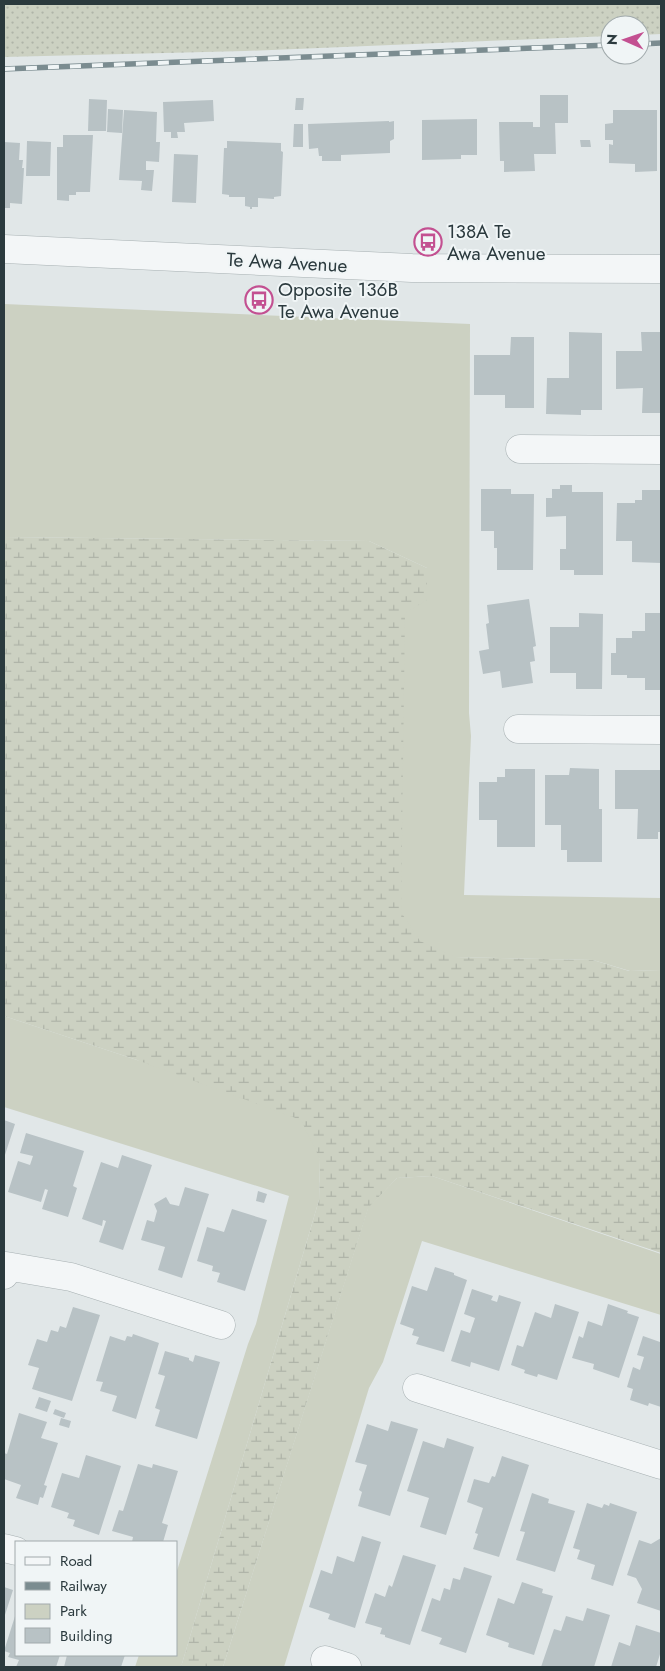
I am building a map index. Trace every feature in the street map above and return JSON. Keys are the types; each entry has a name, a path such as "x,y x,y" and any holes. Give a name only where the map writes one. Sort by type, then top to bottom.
{"street":[{"name":"Te Awa Avenue","path":"4,249 412,268 661,268"},
{"path":"520,449 661,450"},
{"path":"518,729 661,730"},
{"path":"5,1270 71,1276 221,1325"},
{"path":"416,1388 661,1465"}],"green space":[{"path":"4,4 661,4 661,34 650,35 650,15 600,15 600,36 245,51 4,57"},
{"path":"4,304 470,324 469,713 471,736 464,895 661,898 661,970 630,971 593,960 455,957 420,941 401,912 405,613 427,600 427,568 369,541 4,537"},
{"path":"4,537 369,541 427,568 427,600 455,957 593,960 629,971 661,970 661,1253 432,1176 397,1178 368,1209 223,1667 181,1667 319,1200 320,1159 137,1060 4,1016"},
{"path":"4,1016 137,1060 301,1120 320,1159 319,1200 181,1667 135,1667 139,1656 178,1656 178,1568 248,1344 256,1324 289,1196 4,1107"},
{"path":"432,1176 661,1254 661,1315 422,1241 383,1362 369,1388 284,1667 223,1667 368,1208 397,1178"}],"building":[{"path":"540,95 568,95 568,123 555,123 556,154 534,154 535,171 504,172 504,161 500,161 499,122 533,122 533,127 540,127"},
{"path":"296,98 304,98 303,110 295,110"},
{"path":"89,99 107,100 106,131 88,131"},
{"path":"213,100 214,121 184,123 185,132 177,132 178,138 171,138 171,132 164,132 163,102"},
{"path":"108,109 123,110 122,133 107,132"},
{"path":"124,110 157,112 156,142 160,142 159,162 146,161 146,170 154,170 152,191 141,190 142,181 119,180"},
{"path":"613,110 657,110 657,171 635,172 635,164 609,163 609,144 613,145 613,140 605,140 605,124 613,123"},
{"path":"477,119 477,155 461,155 461,159 422,160 422,120"},
{"path":"394,121 394,139 390,141 390,153 341,155 341,161 322,161 318,148 309,149 308,124"},
{"path":"294,124 303,124 303,147 293,147"},
{"path":"63,135 93,135 90,192 76,192 76,195 69,195 69,201 57,200 57,147 63,147"},
{"path":"580,140 590,140 591,147 581,147"},
{"path":"27,141 51,142 50,176 26,176"},
{"path":"227,141 281,143 281,151 283,152 281,196 274,197 274,199 258,198 258,207 250,209 250,207 245,206 245,197 229,197 229,195 222,194 224,148 227,148"},
{"path":"4,142 20,143 19,160 23,160 22,168 24,168 22,204 10,203 10,208 4,208"},
{"path":"174,154 198,155 196,203 172,202"},
{"path":"569,332 602,333 602,410 581,410 581,415 546,414 547,378 569,378"},
{"path":"641,332 661,332 661,413 642,413 643,388 616,389 616,351 642,351"},
{"path":"511,337 534,337 534,408 505,408 505,395 474,395 474,355 510,355"},
{"path":"560,485 572,485 572,492 603,492 603,575 574,575 574,570 560,570 560,549 566,549 566,516 546,517 546,498 552,498 552,489 560,489"},
{"path":"481,489 511,489 511,494 534,494 533,570 497,570 497,548 494,548 494,531 481,531"},
{"path":"642,490 661,490 661,563 632,562 632,541 616,541 617,503 635,503 635,500 642,500"},
{"path":"529,599 536,646 533,647 535,661 530,662 533,683 502,688 500,671 483,674 479,651 489,649 486,624 489,623 487,605"},
{"path":"579,613 603,614 602,689 576,689 576,673 550,673 550,627 579,627"},
{"path":"645,613 661,613 661,690 645,690 645,678 627,678 627,675 611,675 611,653 616,653 616,638 632,638 632,631 645,631"},
{"path":"570,768 599,769 599,809 602,809 602,862 567,862 567,850 561,850 561,825 545,825 545,775 569,775"},
{"path":"505,769 535,769 535,847 497,847 497,820 479,820 479,782 497,782 497,777 505,777"},
{"path":"615,770 661,770 661,832 658,832 658,839 637,839 638,809 615,809"},
{"path":"4,1120 15,1124 4,1158"},
{"path":"26,1133 84,1151 73,1186 77,1188 68,1217 42,1209 48,1190 45,1189 41,1202 8,1192 18,1161 30,1165 33,1156 20,1153"},
{"path":"122,1155 152,1165 123,1250 99,1242 106,1221 103,1220 102,1226 82,1219 101,1162 118,1168"},
{"path":"185,1187 209,1194 182,1278 158,1270 165,1247 141,1240 147,1220 154,1222 157,1211 154,1204 166,1197 170,1204 179,1206"},
{"path":"258,1191 267,1194 264,1203 256,1201"},
{"path":"232,1209 267,1220 245,1291 217,1282 220,1273 212,1271 213,1266 197,1261 207,1227 224,1232"},
{"path":"435,1267 454,1273 454,1275 467,1280 444,1352 416,1344 419,1337 412,1335 414,1329 400,1324 412,1286 427,1291"},
{"path":"472,1289 493,1296 491,1300 497,1302 499,1295 521,1302 499,1371 471,1362 470,1367 451,1361 461,1330 470,1333 475,1318 464,1314"},
{"path":"555,1304 579,1312 557,1380 538,1374 537,1377 524,1373 525,1370 511,1365 517,1345 523,1347 535,1312 551,1318"},
{"path":"608,1304 639,1317 619,1378 593,1369 594,1364 572,1358 579,1336 583,1338 588,1321 602,1326"},
{"path":"73,1307 100,1315 72,1401 32,1389 39,1368 28,1365 37,1339 47,1342 51,1330 58,1332 60,1326 66,1328"},
{"path":"133,1334 159,1343 136,1419 112,1411 117,1396 100,1391 103,1382 96,1381 110,1336 125,1341 127,1336 132,1337"},
{"path":"643,1336 660,1342 661,1338 661,1407 649,1403 648,1406 630,1400 633,1389 627,1387 633,1367 640,1370 644,1357 637,1355"},
{"path":"165,1351 189,1358 193,1362 195,1355 220,1362 197,1439 155,1426 160,1410 155,1408 165,1376 158,1374"},
{"path":"39,1397 51,1401 47,1412 35,1408"},
{"path":"55,1409 66,1413 64,1418 53,1414"},
{"path":"19,1413 47,1422 41,1438 58,1443 44,1485 47,1486 43,1498 40,1497 38,1505 16,1498 21,1485 4,1479 4,1453 7,1454"},
{"path":"61,1418 71,1421 69,1428 59,1425"},
{"path":"391,1421 418,1429 390,1516 358,1506 362,1492 359,1490 367,1465 355,1462 367,1424 388,1431"},
{"path":"447,1438 474,1447 446,1535 420,1527 429,1498 407,1491 423,1441 444,1448"},
{"path":"86,1455 121,1466 99,1535 73,1526 75,1520 67,1518 69,1513 51,1507 62,1473 79,1478"},
{"path":"502,1456 529,1465 499,1557 473,1549 478,1534 475,1533 483,1508 467,1502 474,1479 489,1483 492,1476 495,1477"},
{"path":"138,1464 152,1468 153,1464 178,1471 162,1523 168,1525 163,1541 132,1541 133,1537 112,1531 119,1510 123,1511"},
{"path":"532,1493 549,1499 548,1503 575,1511 555,1572 516,1560 525,1532 520,1531"},
{"path":"587,1503 602,1508 604,1504 609,1506 610,1503 637,1512 613,1586 591,1579 595,1565 577,1559 580,1550 573,1548"},
{"path":"362,1536 381,1542 355,1628 328,1619 330,1614 309,1607 321,1570 332,1574 337,1556 354,1562"},
{"path":"661,1538 661,1611 637,1603 642,1589 636,1578 627,1575 639,1540 651,1544"},
{"path":"403,1555 436,1565 410,1645 385,1637 385,1635 380,1634 382,1628 365,1623 375,1593 385,1597 389,1585 392,1587"},
{"path":"464,1567 492,1576 466,1653 439,1644 442,1638 421,1631 432,1598 440,1601 444,1588 450,1590 453,1578 460,1580"},
{"path":"522,1582 543,1589 542,1593 553,1596 534,1655 508,1647 509,1643 486,1635 498,1598 514,1604"},
{"path":"4,1587 13,1590 4,1618"},
{"path":"587,1608 610,1615 594,1667 541,1667 554,1629 561,1631 566,1616 583,1621"},
{"path":"15,1616 15,1656 60,1656 56,1667 16,1667 19,1660 8,1657 10,1653 4,1651"},
{"path":"636,1625 661,1633 661,1651 656,1667 611,1667 619,1642 630,1646"},
{"path":"67,1656 125,1656 121,1667 64,1667"}],"railway":[{"path":"650,44 661,43"},
{"path":"4,69 600,45"}],"place":[{"name":"138A Te Awa Avenue","path":"428,242"},
{"name":"Opposite 136B Te Awa Avenue","path":"259,300"}]}
